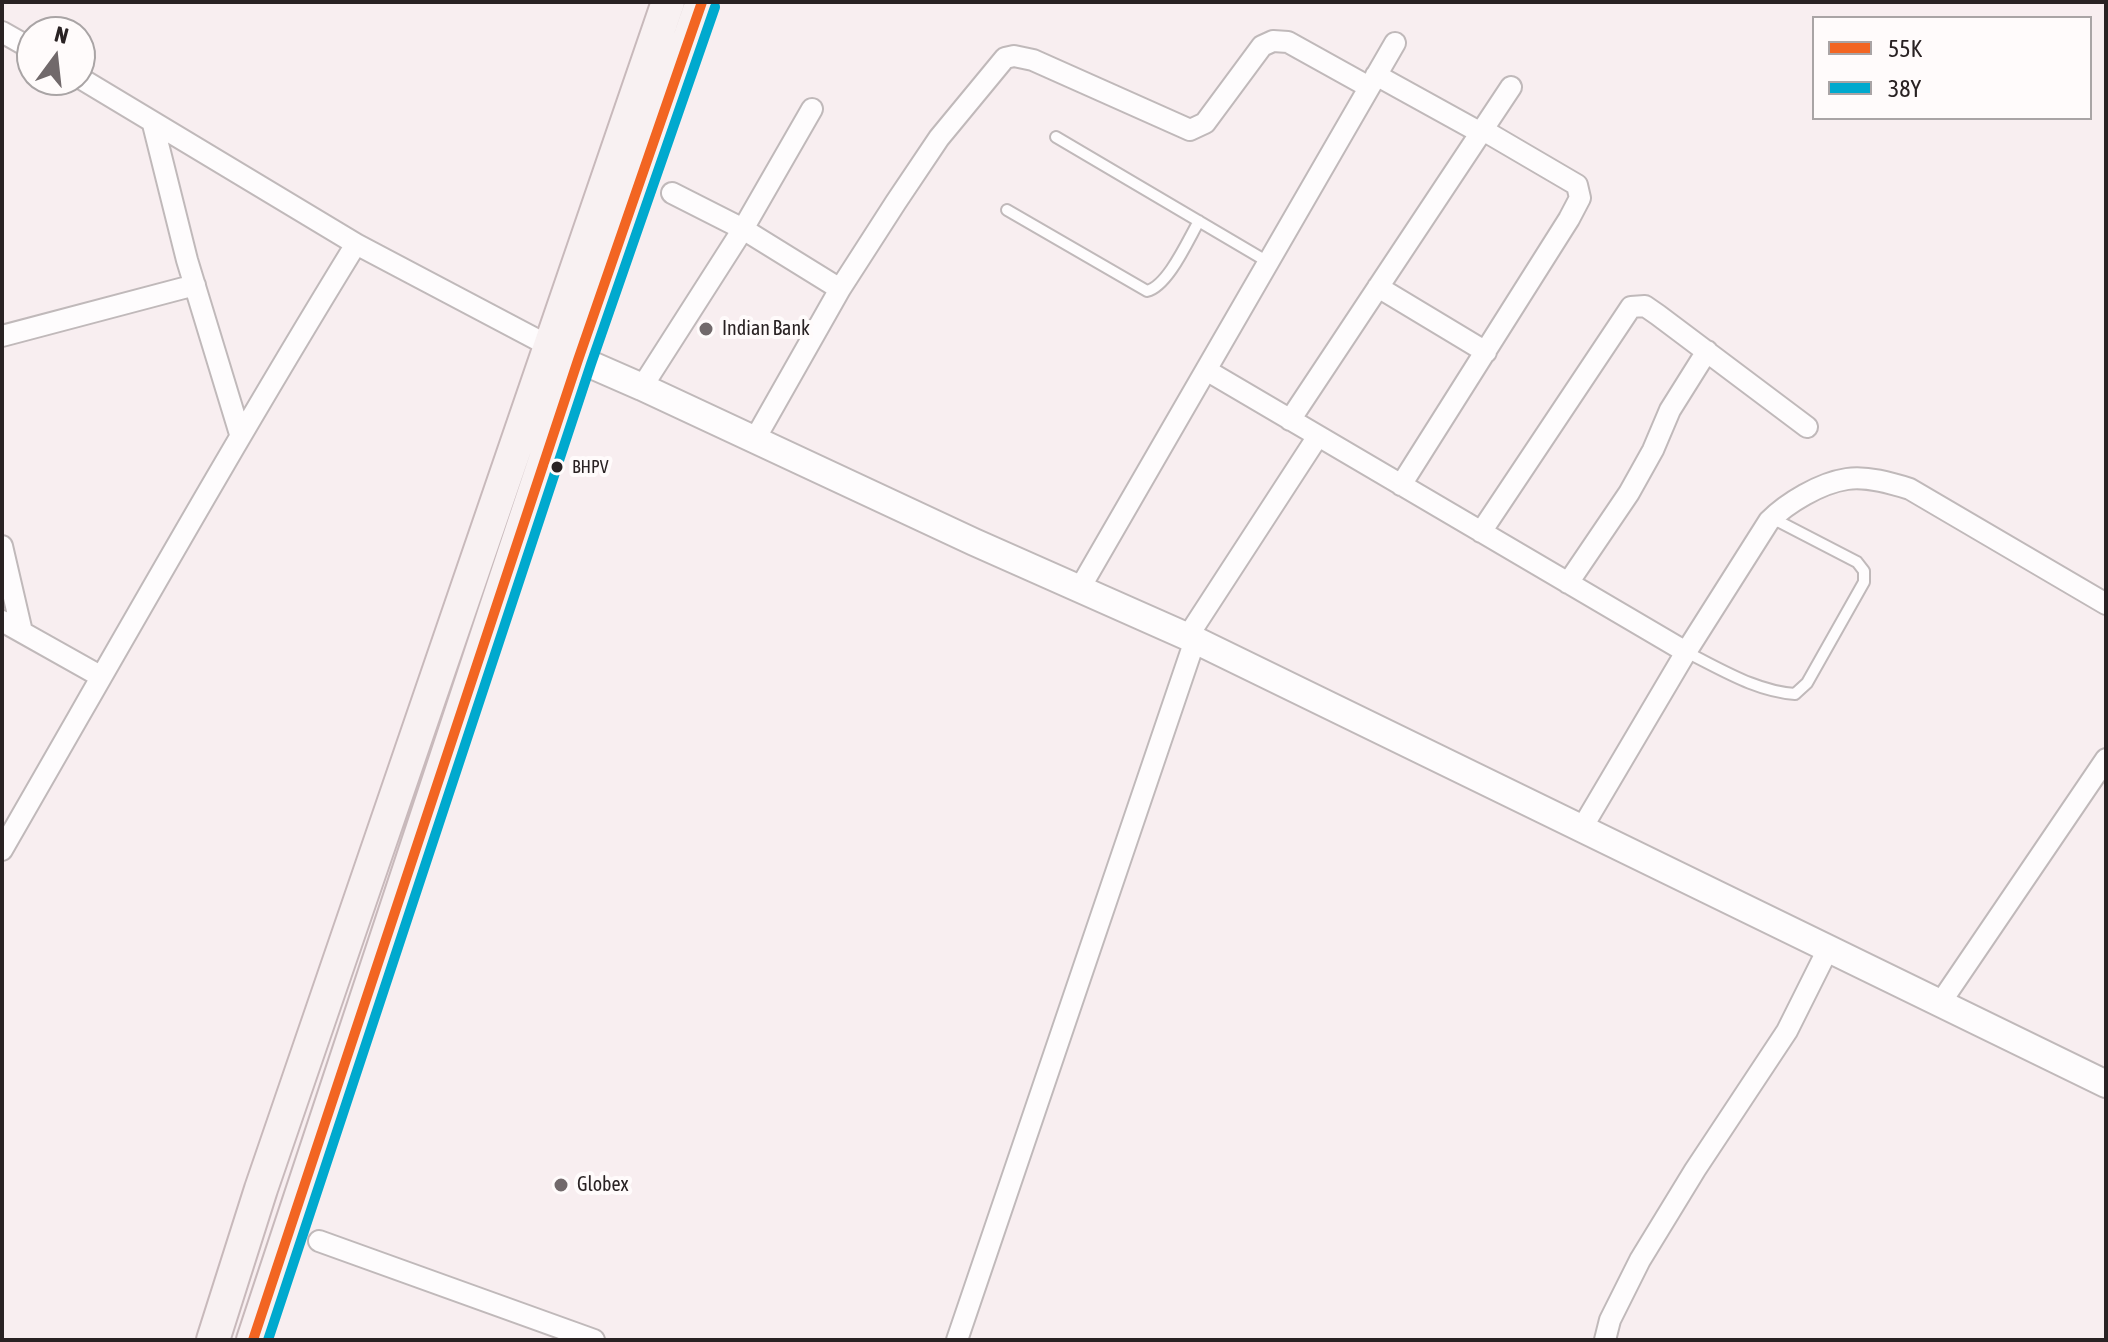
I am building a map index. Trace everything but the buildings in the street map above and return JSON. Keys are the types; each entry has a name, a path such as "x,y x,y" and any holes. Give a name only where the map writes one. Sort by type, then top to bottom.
{"main road":[{"path":"253,1340 565,354 668,2"},
{"path":"213,1340 266,1174 565,354 702,2"}],"street":[{"path":"755,439 840,289 939,138 1005,58 1014,56 1033,60 1190,130 1205,123 1262,46 1273,41 1288,42 1482,131 1577,185 1580,198 1569,219 1401,485"},
{"path":"1080,588 1395,43"},
{"path":"1290,420 1511,87"},
{"path":"96,88 356,244 565,354 1192,638 2106,1084"},
{"path":"642,387 743,229 812,109"},
{"path":"153,124 195,285 240,434"},
{"path":"672,193 743,229 840,289"},
{"path":"2,850 100,676 171,560 240,434 356,244"},
{"path":"2,336 195,285"},
{"path":"1378,287 1486,352"},
{"path":"1481,532 1631,307 1645,306 1807,427"},
{"path":"1568,583 1629,493 1653,450 1670,410 1707,351"},
{"path":"1206,370 1686,652"},
{"path":"957,1340 1192,638 1318,436"},
{"path":"1582,828 1686,652 1772,518 1785,505 1847,479 1890,483 1910,489 2106,604"},
{"path":"2,546 22,632"},
{"path":"2,621 100,676"},
{"path":"1941,1002 2106,759"},
{"path":"1605,1340 1610,1320 1640,1260 1787,1031 1829,947"},
{"path":"319,1241 594,1340"}],"lane":[{"path":"1056,137 1268,262"},
{"path":"1007,210 1147,291 1159,286 1168,274 1199,221"},
{"path":"1686,652 1776,693 1795,694 1807,683 1864,582 1864,571 1857,562 1772,518"}],"transit line":[{"name":"55K","path":"253,1340 578,360 702,2"},
{"name":"38Y","path":"268,1340 591,364 715,7"}],"place":[{"name":"Indian Bank","path":"706,329"},
{"name":"BHPV","path":"557,467"},
{"name":"Globex","path":"561,1185"}]}
